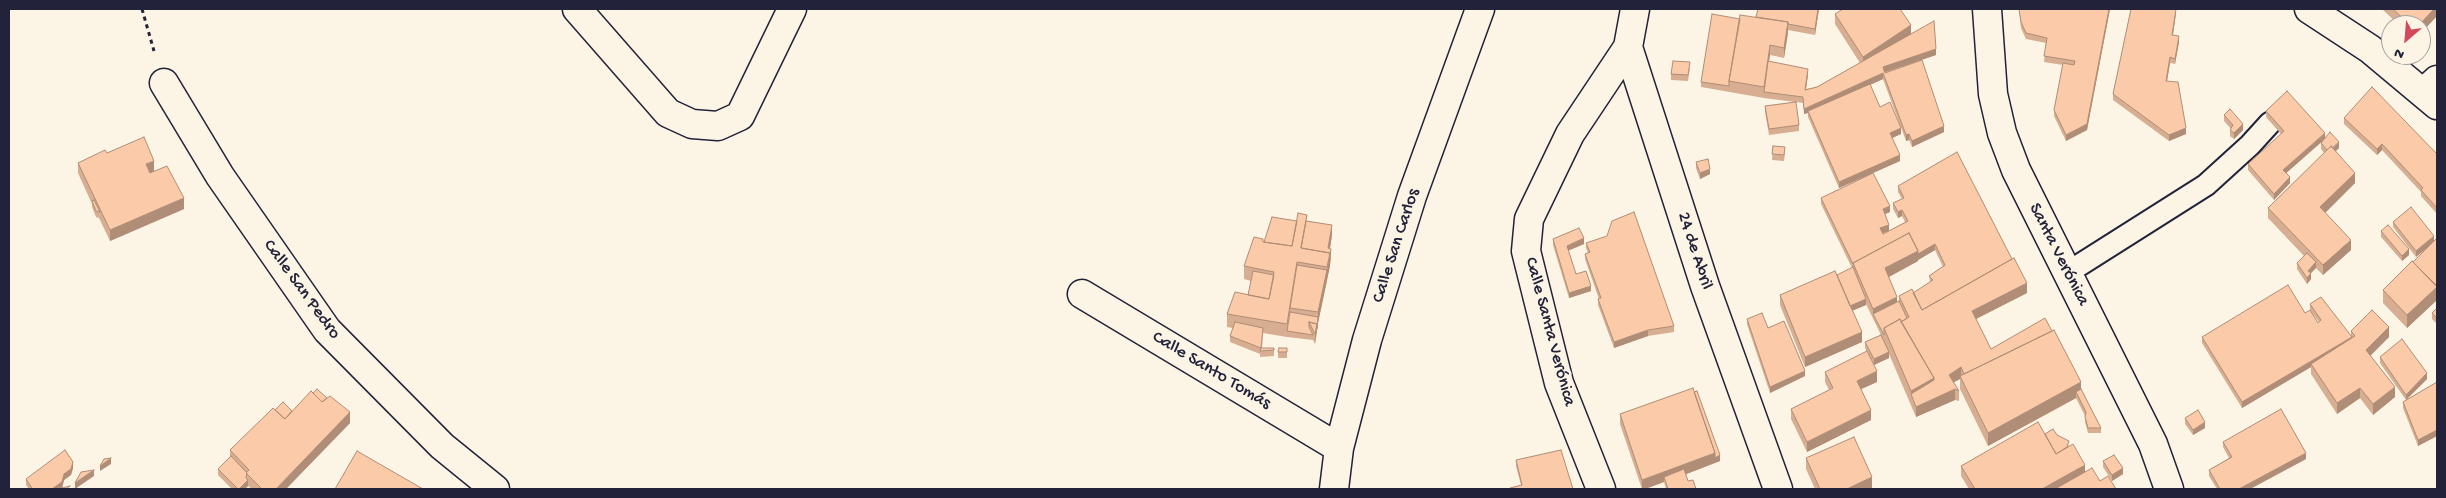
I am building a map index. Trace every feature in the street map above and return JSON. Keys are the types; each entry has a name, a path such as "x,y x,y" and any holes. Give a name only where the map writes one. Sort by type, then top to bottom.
{"street":[{"path":"577,9 668,113 692,124 718,126 740,116 792,9"},
{"name":"Calle San Carlos","path":"1334,489 1339,448 1367,340 1412,196 1480,9"},
{"name":"24 de Abril","path":"1635,9 1628,47 1705,286 1778,489"},
{"name":"Santa Verónica","path":"1987,9 1993,94 2002,134 2016,170 2153,444 2169,489"},
{"path":"2309,9 2433,92"},
{"name":"Calle Santa Verónica","path":"1601,489 1558,383 1526,251 1529,219 1570,134 1628,47"},
{"name":"Calle San Pedro","path":"164,83 220,176 327,330 442,446 495,489"},
{"name":"Calle Santo Tomás","path":"1082,294 1339,448"}],"lane":[{"path":"2067,273 2206,185 2270,123"}],"path":[{"path":"142,9 164,83"}],"building":[{"path":"1758,9 1818,9 1815,29 1756,17"},
{"path":"1843,9 1900,9 1911,25 1863,57 1835,14"},
{"path":"2019,9 2109,9 2087,124 2066,135 2054,110 2063,63 2074,65 2075,61 2044,56 2047,38 2026,33 2021,22"},
{"path":"2131,9 2176,9 2172,35 2179,36 2175,59 2170,57 2166,81 2178,82 2186,128 2169,135 2113,94"},
{"path":"2393,9 2434,9 2428,15 2399,15"},
{"path":"1712,14 1740,19 1729,86 1701,82"},
{"path":"1740,15 1788,22 1784,48 1770,45 1764,87 1729,81"},
{"path":"1934,21 1936,49 1883,67 1885,73 1922,60 1944,126 1912,141 1909,134 1906,135 1883,73 1804,109 1803,97 1764,92 1768,61 1808,69 1805,90 1817,87"},
{"path":"1673,61 1690,62 1688,75 1671,74"},
{"path":"1870,84 1880,107 1890,102 1901,128 1890,133 1900,155 1839,182 1808,111"},
{"path":"2372,87 2437,154 2437,208 2421,190 2423,188 2382,144 2377,149 2344,118"},
{"path":"2287,91 2325,133 2283,170 2290,177 2274,194 2248,164 2284,131 2266,111"},
{"path":"1796,102 1799,125 1769,129 1765,106"},
{"path":"2230,109 2243,124 2234,133 2230,130 2233,125 2224,115"},
{"path":"2330,132 2339,142 2327,150 2321,143"},
{"path":"144,137 154,161 146,164 150,173 167,166 184,198 110,230 78,163 105,150 107,153"},
{"path":"1773,146 1785,147 1784,155 1772,154"},
{"path":"2331,146 2355,173 2320,207 2351,240 2323,265 2268,208"},
{"path":"1957,152 2012,259 1922,310 1913,293 1933,280 1929,276 1945,265 1935,244 1918,254 1909,233 1853,264 1821,198 1873,173 1890,206 1883,209 1889,225 1880,228 1883,234 1908,221 1902,210 1898,212 1893,203 1904,198 1898,186"},
{"path":"1708,159 1710,169 1700,173 1696,162"},
{"path":"94,200 100,212 96,211 92,201"},
{"path":"2411,207 2434,236 2416,251 2393,222"},
{"path":"1634,212 1674,326 1648,330 1614,342 1598,299 1601,298 1585,254 1590,252 1586,243 1607,236 1612,221"},
{"path":"1298,213 1307,215 1301,248 1330,253 1327,267 1297,262 1287,324 1227,314 1235,292 1269,299 1274,272 1244,266 1254,237 1263,239 1263,242 1292,246"},
{"path":"1272,217 1297,221 1292,246 1264,242"},
{"path":"1306,221 1332,225 1328,248 1331,249 1330,255 1330,253 1301,248"},
{"path":"2388,225 2409,249 2402,256 2381,231"},
{"path":"1579,228 1584,238 1567,246 1576,274 1586,271 1591,286 1569,293 1553,239"},
{"path":"1909,233 1918,251 1885,268 1897,297 1873,309 1853,263"},
{"path":"2437,238 2437,286 2413,262"},
{"path":"2307,253 2316,262 2308,271 2311,273 2307,278 2297,263"},
{"path":"2014,258 2027,283 1972,311 1991,349 2045,318 2052,331 1964,374 1961,367 1949,375 1959,391 1955,389 1916,407 1911,394 1934,380 1934,378 1901,322 1909,317 1899,296 1912,289 1922,310"},
{"path":"2412,261 2437,287 2407,315 2383,290"},
{"path":"1297,265 1327,270 1318,312 1290,308"},
{"path":"1853,267 1866,299 1850,306 1837,275"},
{"path":"1253,271 1274,275 1269,299 1248,295"},
{"path":"1835,271 1862,332 1805,357 1780,295"},
{"path":"2288,285 2305,313 2310,310 2318,323 2321,320 2310,304 2321,297 2352,337 2242,402 2202,337"},
{"path":"1899,301 1907,318 1901,322 1900,319 1884,328 1884,335 1873,314"},
{"path":"2437,308 2437,318 2432,313"},
{"path":"2372,310 2389,327 2366,350 2395,387 2373,404 2360,388 2337,403 2311,364 2355,336 2351,331"},
{"path":"1290,312 1318,317 1317,329 1317,324 1309,322 1313,335 1287,331"},
{"path":"1762,313 1768,328 1784,321 1805,371 1770,387 1747,319"},
{"path":"1900,319 1934,378 1911,391 1884,328"},
{"path":"1235,322 1263,328 1261,348 1230,336"},
{"path":"1309,322 1317,324 1315,334"},
{"path":"2054,330 2081,382 1988,433 1960,376"},
{"path":"1881,335 1889,352 1874,359 1865,342"},
{"path":"2402,339 2427,373 2406,395 2380,357"},
{"path":"1261,348 1274,348 1274,350 1260,351"},
{"path":"1279,348 1287,348 1287,352 1278,352"},
{"path":"1867,351 1877,371 1857,381 1871,410 1807,442 1791,409 1833,388 1825,372"},
{"path":"2437,382 2437,430 2418,440 2403,402"},
{"path":"1693,388 1715,453 1642,480 1620,414"},
{"path":"317,389 327,398 322,402 313,393"},
{"path":"2081,389 2101,428 2088,428 2085,417 2086,412 2076,392"},
{"path":"311,391 322,402 330,396 350,412 276,489 262,489 246,473 249,470 230,450 273,408 285,419"},
{"path":"1697,391 1720,455 1715,458 1715,453 1694,392"},
{"path":"283,402 292,411 285,419 275,410"},
{"path":"2281,409 2306,453 2239,489 2220,489 2209,470 2232,457 2223,442"},
{"path":"2198,410 2205,422 2193,430 2185,418"},
{"path":"2038,422 2056,454 2073,444 2085,465 2042,489 1975,489 1961,466"},
{"path":"2053,429 2057,435 2069,441 2067,447 2056,454 2045,434"},
{"path":"1854,437 1872,477 1847,489 1820,489 1806,458"},
{"path":"65,450 73,462 71,469 64,474 62,482 52,489 31,489 26,479"},
{"path":"1561,450 1573,489 1510,488 1522,485 1516,460"},
{"path":"357,451 423,489 335,489"},
{"path":"2114,455 2123,468 2112,475 2103,461"},
{"path":"231,456 247,473 246,478 248,480 239,489 218,469"},
{"path":"111,458 100,466 104,459"},
{"path":"2092,468 2100,481 2108,476 2116,489 2055,489"},
{"path":"1684,469 1688,481 1693,480 1696,489 1668,489 1664,477"},
{"path":"94,470 75,483 81,472"}]}
